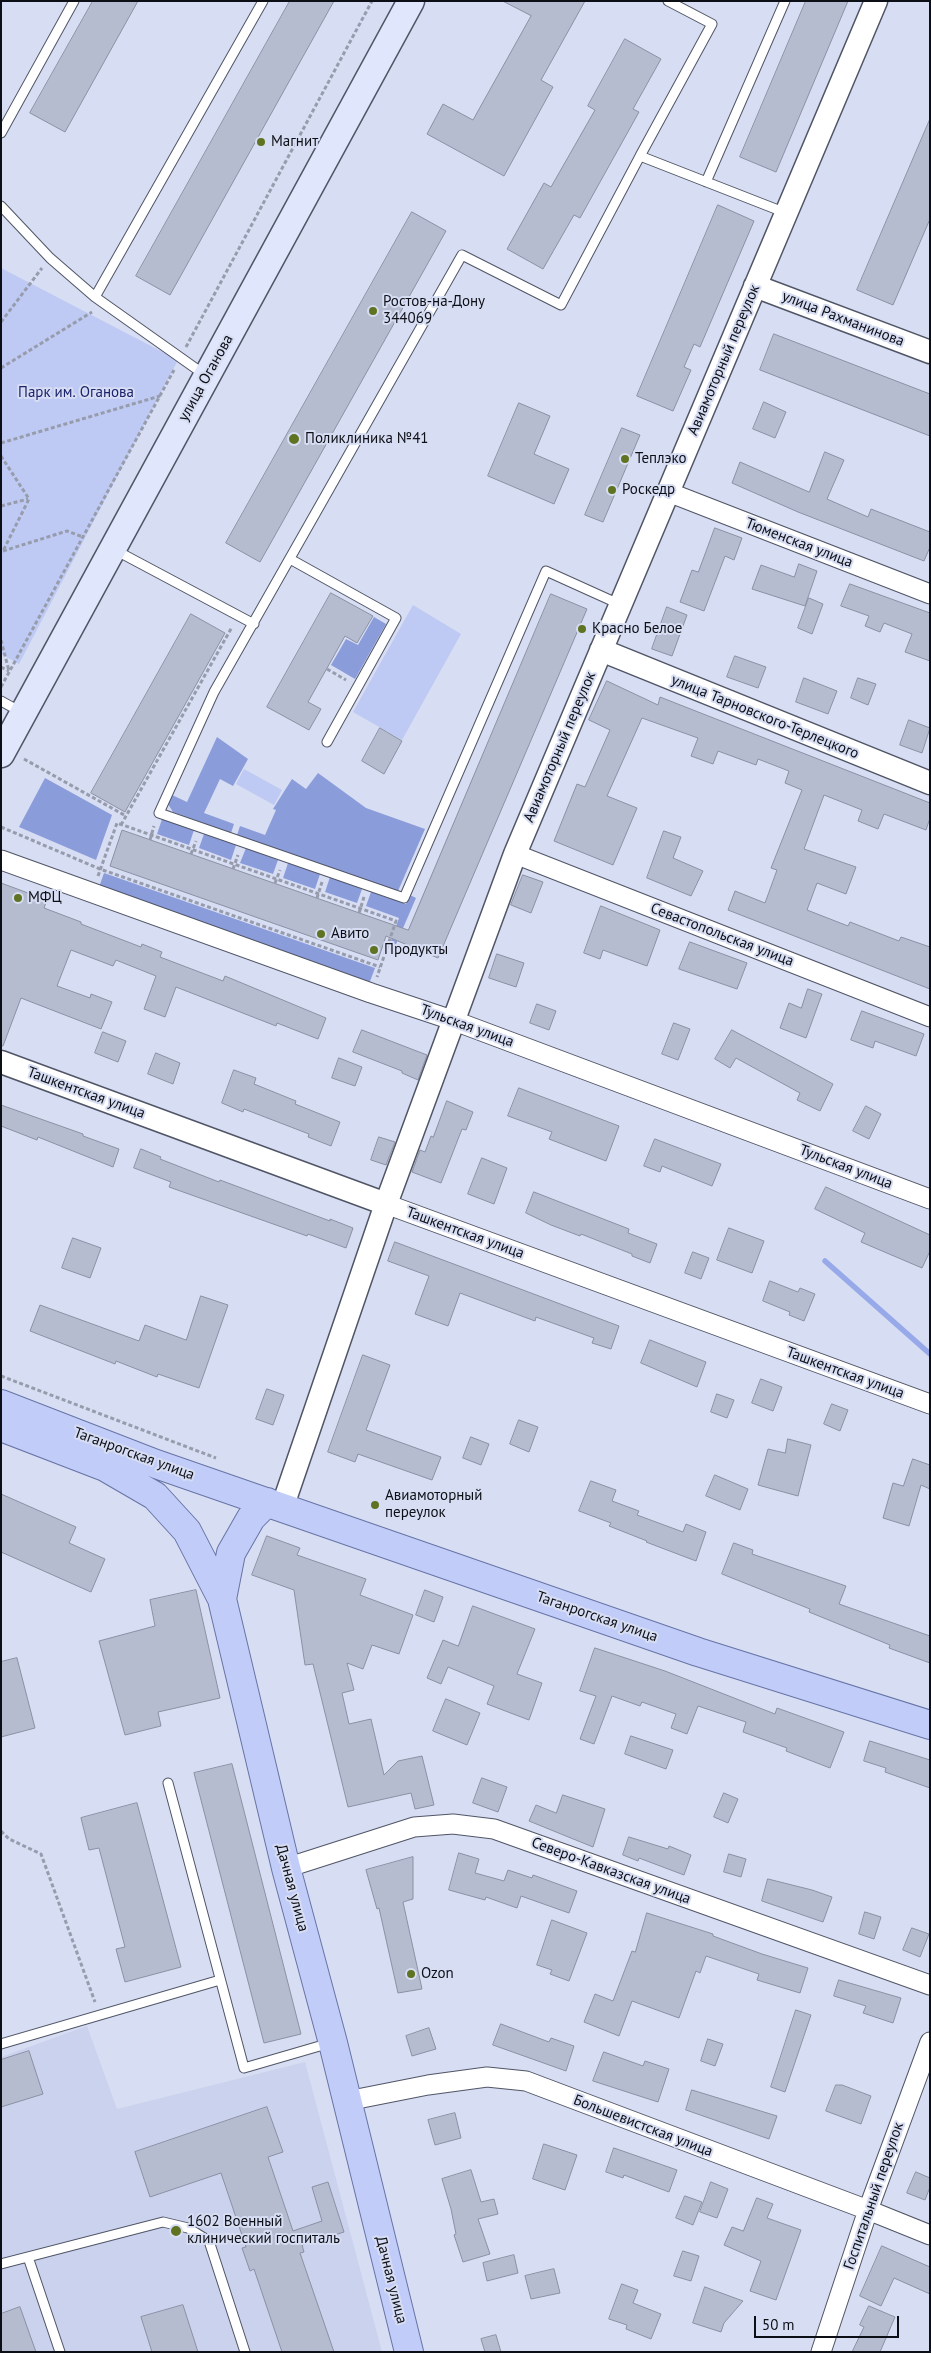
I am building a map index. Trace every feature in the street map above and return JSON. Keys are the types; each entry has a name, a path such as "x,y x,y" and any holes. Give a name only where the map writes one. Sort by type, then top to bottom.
{"main road":[{"name":"улица Оганова","path":"3,751 411,1"},
{"name":"Таганрогская улица","path":"1,1404 156,1464 698,1652 930,1725"},
{"name":"Таганрогская улица","path":"1,1427 104,1467"},
{"name":"Дачная улица","path":"104,1467 154,1496 187,1531 222,1599 286,1868 333,2043 409,2352"},
{"path":"222,1599 231,1552 251,1518 274,1505"}],"street":[{"name":"Авиамоторный переулок","path":"274,1505 514,854 876,1"},
{"name":"улица Рахманинова","path":"755,286 930,352"},
{"name":"Тюменская улица","path":"668,492 930,594"},
{"name":"улица Тарновского-Терлецкого","path":"601,650 930,783"},
{"name":"Севастопольская улица","path":"514,854 930,1017"},
{"name":"Тульская улица","path":"1,860 371,993 452,1020 930,1199"},
{"name":"Ташкентская улица","path":"1,1062 930,1404"},
{"name":"Северо-Кавказская улица","path":"286,1868 414,1827 452,1824 494,1829 930,1985"},
{"name":"Госпитальный переулок","path":"822,2352 868,2210 930,2042"},
{"name":"Большевистская улица","path":"347,2100 428,2085 487,2077 526,2081 930,2235"}],"lane":[{"path":"1,132 74,1"},
{"path":"94,297 263,1"},
{"path":"620,604 546,570 404,898 159,813 214,692 462,255 561,305 712,24 668,1"},
{"path":"706,182 786,1"},
{"path":"640,156 786,214"},
{"path":"1,206 50,258 94,297 207,376"},
{"path":"113,549 254,624"},
{"path":"290,559 396,618 327,742"},
{"path":"1,701 24,714"},
{"path":"168,1783 244,2068 333,2043"},
{"path":"1,2044 220,1980"},
{"path":"1,2264 163,2222 188,2228 209,2241 245,2352"},
{"path":"28,2256 60,2352"}],"path":[{"path":"1,322 50,258"},
{"path":"1,368 104,304"},
{"path":"1,443 160,396"},
{"path":"1,456 29,499"},
{"path":"1,506 29,499"},
{"path":"2,551 29,499"},
{"path":"2,551 67,532 83,537"},
{"path":"121,825 238,616"},
{"path":"1,640 10,671 1,667"},
{"path":"327,669 358,686"},
{"path":"3,751 126,816"},
{"path":"100,869 116,823 396,921 371,993"},
{"path":"1,828 100,869 380,967"},
{"path":"1,1831 9,1839 41,1854 98,2010"}],"shaded area":[{"path":"374,617 386,624 355,679 331,665 346,639 358,645"},
{"path":"217,737 248,759 233,786 220,779 204,813 234,824 231,833 173,812 168,804 172,795 187,802"},
{"path":"318,773 366,808 425,829 398,891 237,835 240,826 265,835 276,810 273,809 292,779 306,789"},
{"path":"45,778 112,815 96,860 19,827"},
{"path":"162,819 194,830 189,845 157,834"},
{"path":"204,834 236,845 231,860 199,848"},
{"path":"246,848 278,860 273,874 240,863"},
{"path":"288,863 320,874 315,889 283,878"},
{"path":"104,873 375,968 369,984 98,890"},
{"path":"330,877 362,889 357,903 325,892"},
{"path":"371,892 406,904 410,895 416,898 394,949 391,941 399,918 366,906"},
{"name":"1602 Военный клинический госпиталь","path":"87,2026 117,2109 305,2062 382,2352 1,2352 1,2057"}],"green space":[{"name":"Парк им. Оганова","path":"1,268 178,360 19,664 1,654"},
{"path":"413,605 461,634 402,740 353,712"},
{"path":"244,769 282,790 274,805 236,784"}],"building":[{"path":"93,1 138,1 65,132 30,113"},
{"path":"290,1 334,1 170,295 136,276"},
{"path":"503,1 585,1 541,80 553,87 504,176 427,134 443,104 473,120 531,16"},
{"path":"806,1 848,1 776,172 740,157"},
{"path":"625,39 661,59 633,109 639,112 580,218 574,215 543,269 507,249 544,183 551,187 595,110 588,106"},
{"path":"930,119 930,219 893,305 857,290"},
{"path":"718,205 754,221 700,347 694,344 684,367 691,370 673,411 637,396"},
{"path":"412,212 446,231 260,562 226,543"},
{"path":"774,334 930,394 930,436 760,370"},
{"path":"764,402 786,412 775,438 753,429"},
{"path":"519,403 550,416 534,454 569,469 554,504 488,476"},
{"path":"622,428 640,435 603,522 585,515"},
{"path":"825,452 844,460 827,499 868,517 871,509 930,532 930,547 924,561 798,512 732,483 740,462 809,492"},
{"path":"715,528 742,538 734,560 725,556 704,611 680,602 692,570 698,572"},
{"path":"799,564 817,571 805,606 752,589 761,565 794,577"},
{"path":"850,584 930,613 930,661 905,652 912,634 884,623 880,632 865,626 869,616 841,606"},
{"path":"331,593 373,616 357,643 345,636 308,702 321,709 309,730 267,707"},
{"path":"551,594 587,609 438,958 386,936 378,960 110,866 122,830 408,930"},
{"path":"809,598 823,604 812,634 798,628"},
{"path":"667,607 687,615 672,656 652,649"},
{"path":"191,614 225,633 125,812 91,793"},
{"path":"735,656 766,667 758,688 727,677"},
{"path":"804,678 837,691 828,714 796,702"},
{"path":"858,678 876,684 868,705 851,698"},
{"path":"607,681 658,705 660,697 930,803 930,818 926,830 884,814 878,829 858,821 862,810 824,795 804,849 856,867 846,894 817,883 807,910 848,926 850,922 899,941 901,937 930,947 930,989 728,910 735,891 765,903 777,870 771,868 802,790 785,783 789,771 758,759 756,765 718,751 713,764 691,756 698,738 642,718 607,796 637,808 613,865 554,841 577,784 585,787 610,730 589,720"},
{"path":"909,720 930,728 922,753 900,745"},
{"path":"380,728 402,741 384,774 362,761"},
{"path":"664,831 681,837 673,858 703,871 691,896 647,878"},
{"path":"523,875 543,882 531,913 511,905"},
{"path":"1,883 47,900 44,908 81,922 81,924 141,947 142,944 162,952 160,957 223,981 225,976 326,1018 318,1039 277,1023 276,1026 176,987 165,1017 144,1009 156,976 116,960 113,966 71,950 57,986 90,998 91,994 112,1002 101,1029 21,998 3,1046 1,1046"},
{"path":"601,906 660,930 647,966 603,950 600,959 584,953"},
{"path":"690,942 747,963 737,989 679,969"},
{"path":"497,954 524,963 516,987 489,978"},
{"path":"808,989 822,994 806,1038 780,1028 789,1003 801,1008"},
{"path":"537,1004 556,1011 549,1030 530,1023"},
{"path":"862,1011 924,1034 916,1056 875,1041 873,1048 851,1040"},
{"path":"674,1023 690,1029 678,1060 662,1054"},
{"path":"362,1030 427,1055 418,1080 402,1073 402,1071 353,1052"},
{"path":"732,1030 833,1084 820,1111 797,1100 800,1093 736,1058 730,1068 715,1059"},
{"path":"103,1032 126,1041 118,1062 95,1053"},
{"path":"156,1053 180,1063 173,1084 148,1074"},
{"path":"339,1058 362,1067 355,1086 332,1078"},
{"path":"234,1070 256,1078 254,1084 296,1101 295,1104 340,1122 331,1146 308,1137 309,1134 244,1109 243,1112 222,1103"},
{"path":"519,1088 619,1126 606,1161 549,1139 552,1132 508,1116"},
{"path":"447,1101 473,1112 466,1130 462,1129 441,1183 412,1172 420,1150 425,1152 431,1136 433,1137"},
{"path":"1,1105 119,1149 113,1167 38,1137 37,1140 1,1126"},
{"path":"866,1106 881,1114 869,1139 853,1131"},
{"path":"379,1137 395,1142 386,1165 371,1160"},
{"path":"655,1139 721,1164 712,1186 662,1166 660,1172 644,1166"},
{"path":"141,1149 161,1157 160,1159 219,1182 220,1180 353,1228 346,1248 169,1187 171,1182 134,1168"},
{"path":"482,1158 507,1168 494,1204 468,1194"},
{"path":"826,1187 930,1235 930,1251 922,1268 861,1242 865,1233 815,1209"},
{"path":"534,1192 629,1229 628,1233 657,1244 650,1263 581,1234 580,1236 551,1225 526,1213"},
{"path":"729,1228 764,1241 752,1273 717,1260"},
{"path":"73,1238 101,1248 90,1278 62,1268"},
{"path":"395,1242 619,1326 611,1349 592,1343 594,1338 536,1317 535,1321 460,1293 448,1326 415,1314 429,1276 388,1261"},
{"path":"693,1252 709,1258 701,1279 685,1273"},
{"path":"770,1281 798,1292 800,1288 815,1294 804,1321 789,1315 790,1312 763,1301"},
{"path":"201,1296 228,1305 199,1388 158,1374 157,1377 116,1361 115,1364 30,1331 40,1305 139,1341 145,1325 186,1340"},
{"path":"650,1340 706,1362 697,1387 641,1363"},
{"path":"363,1355 390,1365 366,1430 441,1457 432,1480 358,1454 355,1462 328,1452"},
{"path":"761,1379 782,1387 773,1411 752,1403"},
{"path":"267,1389 284,1395 273,1425 256,1419"},
{"path":"717,1394 734,1400 727,1418 711,1412"},
{"path":"832,1404 848,1410 840,1431 824,1424"},
{"path":"519,1420 538,1427 529,1452 510,1444"},
{"path":"471,1437 489,1444 481,1465 463,1458"},
{"path":"788,1439 811,1445 798,1496 758,1485 768,1449 785,1453"},
{"path":"913,1459 930,1465 930,1489 921,1485 909,1526 883,1518 893,1483 903,1486"},
{"path":"715,1475 748,1489 740,1510 706,1496"},
{"path":"591,1481 616,1490 612,1501 639,1511 637,1515 683,1532 686,1524 706,1532 696,1561 646,1542 609,1526 611,1523 579,1511"},
{"path":"1,1494 76,1527 69,1543 105,1559 91,1592 1,1552"},
{"path":"267,1536 300,1548 297,1555 366,1579 360,1595 413,1615 399,1654 372,1645 363,1669 347,1663 354,1690 342,1693 349,1724 371,1719 384,1775 398,1761 422,1756 434,1805 415,1809 411,1793 348,1807 313,1664 305,1665 294,1590 252,1575"},
{"path":"734,1543 753,1550 752,1554 846,1586 839,1604 930,1636 930,1663 889,1648 890,1645 809,1612 810,1609 722,1574"},
{"path":"196,1590 220,1698 158,1712 161,1726 125,1735 99,1641 155,1626 150,1600"},
{"path":"425,1590 443,1597 434,1622 416,1615"},
{"path":"473,1606 535,1629 517,1674 542,1683 529,1720 487,1704 494,1686 448,1667 441,1684 427,1678 443,1640 458,1646"},
{"path":"595,1648 665,1671 775,1714 777,1708 844,1732 830,1768 786,1751 787,1748 743,1732 746,1722 698,1706 687,1734 671,1728 676,1714 642,1702 640,1706 612,1696 594,1744 580,1739 596,1696 580,1691"},
{"path":"17,1658 35,1728 1,1737 1,1662"},
{"path":"446,1699 480,1713 467,1745 433,1731"},
{"path":"631,1736 673,1750 666,1769 625,1754"},
{"path":"870,1741 930,1760 930,1788 885,1772 886,1768 864,1761"},
{"path":"232,1764 301,2034 264,2043 194,1773"},
{"path":"482,1778 507,1787 498,1812 473,1803"},
{"path":"724,1793 738,1799 728,1823 714,1817"},
{"path":"563,1795 605,1809 593,1847 529,1821 536,1805 556,1813"},
{"path":"137,1803 181,1967 125,1982 116,1949 125,1947 99,1848 89,1850 81,1818"},
{"path":"629,1837 668,1849 669,1846 691,1855 684,1875 639,1858 638,1861 623,1855"},
{"path":"459,1853 479,1859 475,1873 504,1881 508,1870 532,1878 533,1875 577,1891 569,1913 521,1896 517,1908 486,1897 485,1900 449,1890"},
{"path":"729,1854 746,1859 741,1877 724,1872"},
{"path":"413,1857 413,1899 403,1902 422,1989 398,1993 379,1908 377,1909 366,1870"},
{"path":"768,1879 832,1897 823,1922 762,1901"},
{"path":"865,1912 881,1917 874,1939 859,1934"},
{"path":"647,1913 713,1934 713,1936 762,1954 808,1968 800,1993 757,1980 759,1974 706,1956 700,1973 696,1971 679,2018 632,2001 619,2036 584,2022 595,1994 613,2001 632,1951 635,1952"},
{"path":"552,1920 587,1933 569,1981 550,1974 552,1970 537,1965"},
{"path":"912,1928 929,1934 920,1957 903,1950"},
{"path":"839,1980 901,1998 893,2023 863,2013 866,2006 834,1996"},
{"path":"796,2010 811,2015 785,2092 771,2087"},
{"path":"501,2024 549,2042 551,2038 574,2046 566,2071 493,2045"},
{"path":"429,2028 436,2049 412,2056 406,2036"},
{"path":"708,2039 723,2044 715,2066 701,2061"},
{"path":"29,2051 43,2094 1,2107 1,2060"},
{"path":"604,2052 643,2066 645,2061 669,2069 658,2102 593,2081"},
{"path":"836,2085 842,2085 871,2096 861,2124 826,2111"},
{"path":"692,2090 777,2116 769,2139 686,2110"},
{"path":"267,2107 283,2152 268,2157 293,2231 322,2221 312,2187 328,2182 344,2232 302,2245 304,2252 300,2253 334,2352 282,2352 254,2269 250,2271 242,2248 246,2247 221,2173 150,2197 135,2152"},
{"path":"455,2113 461,2138 435,2145 428,2120"},
{"path":"544,2144 577,2155 565,2190 533,2179"},
{"path":"614,2148 677,2170 669,2192 624,2175 623,2178 606,2172"},
{"path":"471,2170 481,2202 494,2199 498,2214 478,2219 490,2254 463,2262 454,2235 456,2234 451,2209 442,2179"},
{"path":"916,2172 930,2178 930,2187 925,2200 907,2193"},
{"path":"711,2182 728,2189 717,2218 700,2212"},
{"path":"685,2196 702,2202 693,2225 676,2218"},
{"path":"757,2198 773,2204 767,2218 801,2230 776,2300 750,2291 761,2261 724,2245 732,2227 743,2231"},
{"path":"882,2246 930,2267 930,2294 894,2278 881,2306 860,2296"},
{"path":"683,2251 699,2256 691,2281 674,2276"},
{"path":"514,2255 518,2273 487,2281 483,2263"},
{"path":"554,2269 560,2293 531,2299 525,2276"},
{"path":"622,2284 638,2290 633,2303 661,2314 651,2339 626,2329 627,2325 609,2319"},
{"path":"705,2287 743,2301 724,2323 721,2332 693,2323"},
{"path":"183,2305 198,2352 152,2352 141,2317"},
{"path":"869,2306 895,2317 880,2352 852,2352 864,2327 860,2325"},
{"path":"20,2307 36,2352 1,2352 1,2314"},
{"path":"496,2335 501,2352 485,2352 481,2339"}],"waterway":[{"path":"825,1261 930,1354"}],"place":[{"name":"Магнит","path":"261,142"},
{"name":"Ростов-на-Дону 344069","path":"373,311"},
{"name":"Поликлиника №41","path":"294,439"},
{"name":"Теплэко","path":"625,459"},
{"name":"Роскедр","path":"612,490"},
{"name":"Красно Белое","path":"582,629"},
{"name":"МФЦ","path":"18,898"},
{"name":"Авито","path":"321,934"},
{"name":"Продукты","path":"374,950"},
{"name":"Авиамоторный переулок","path":"375,1505"},
{"name":"Ozon","path":"411,1974"},
{"name":"1602 Военный клинический госпиталь","path":"176,2231"}]}
